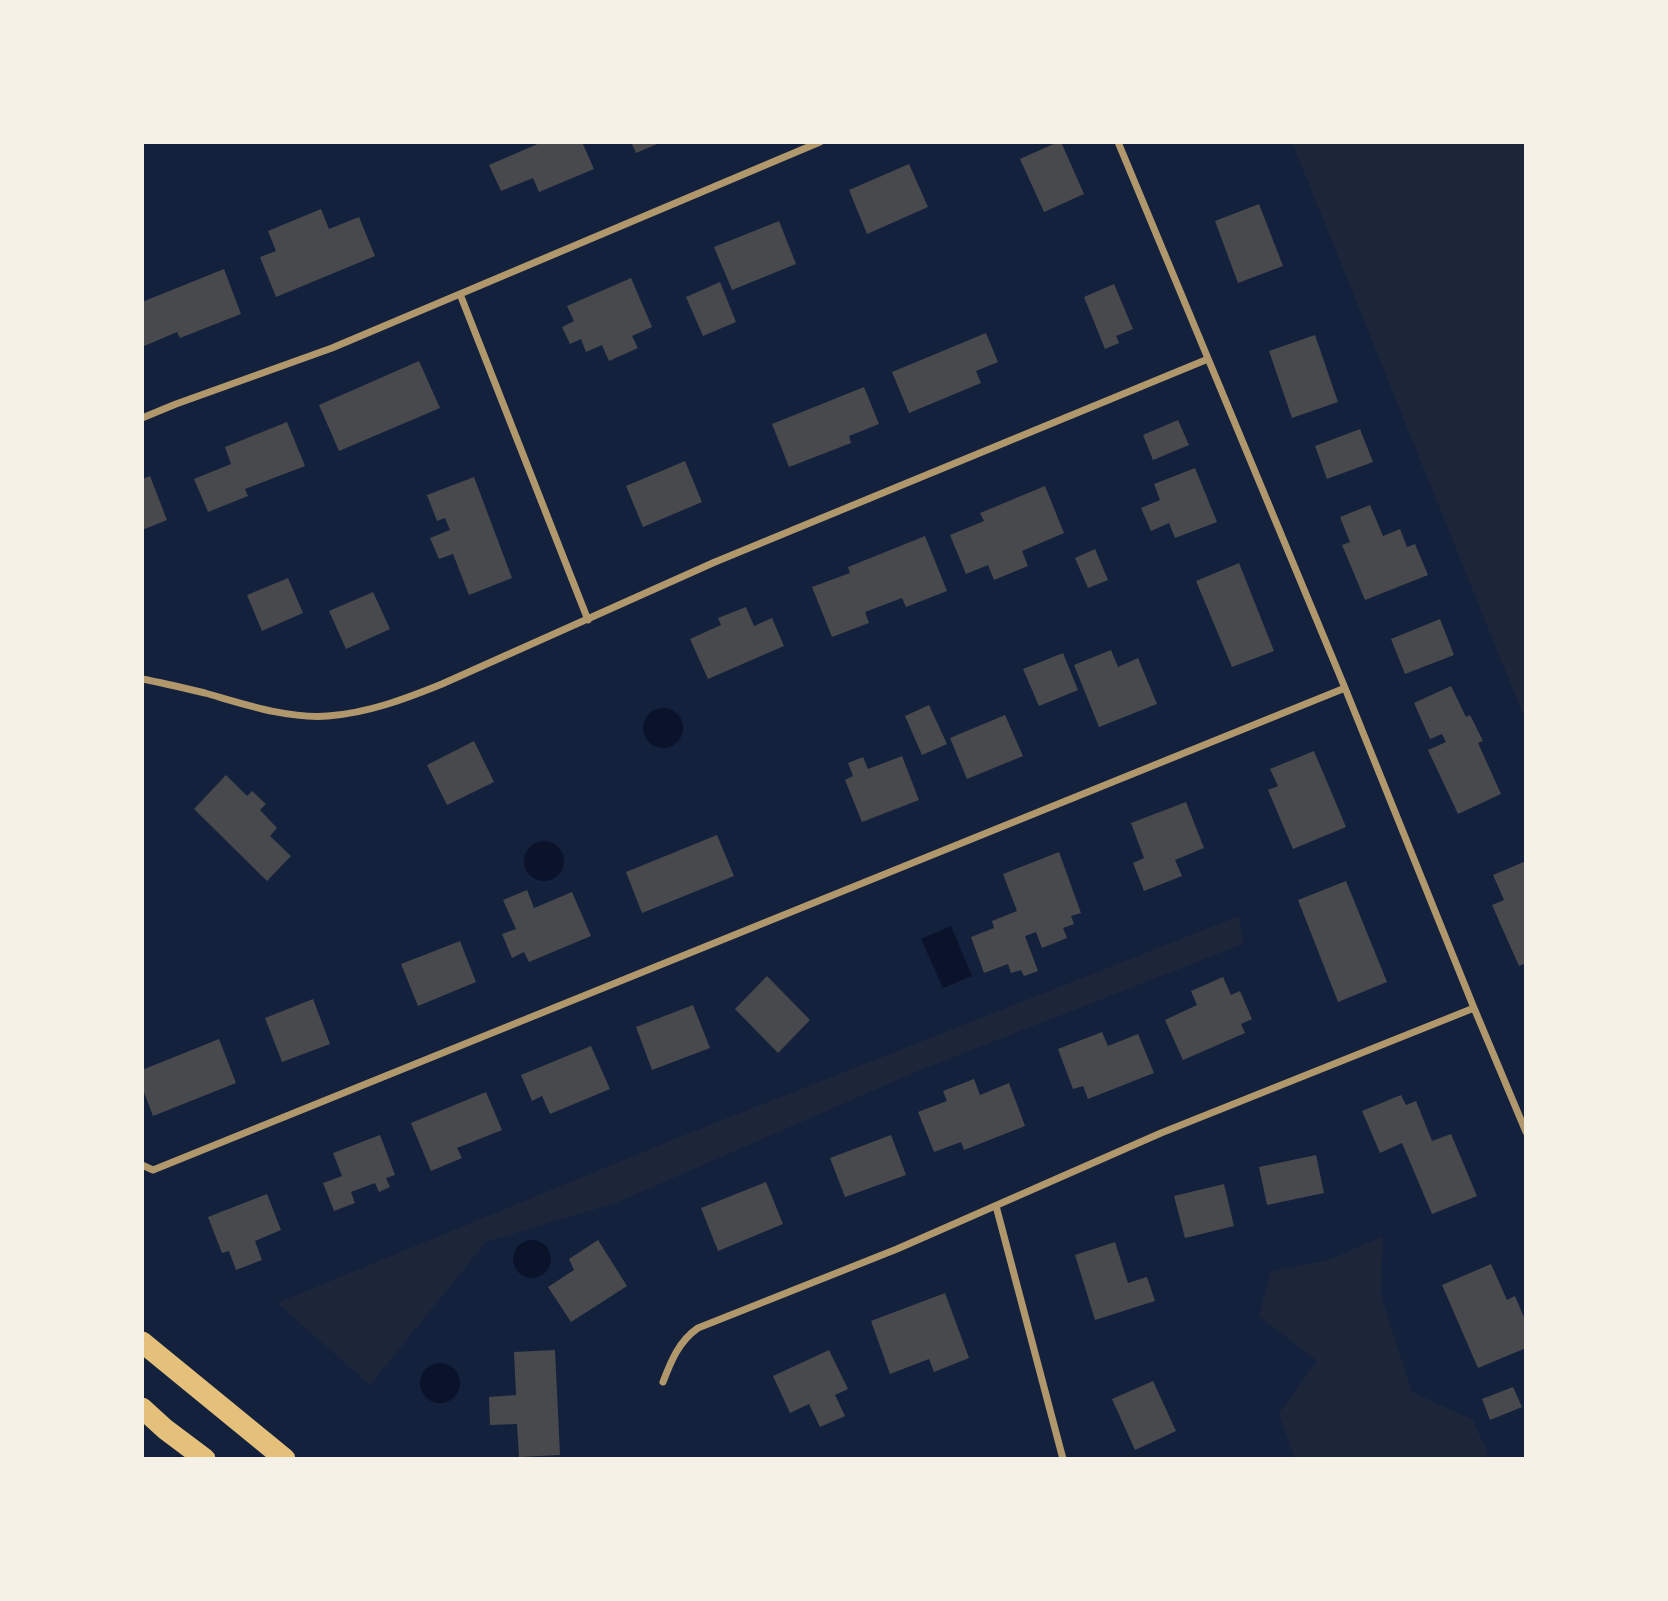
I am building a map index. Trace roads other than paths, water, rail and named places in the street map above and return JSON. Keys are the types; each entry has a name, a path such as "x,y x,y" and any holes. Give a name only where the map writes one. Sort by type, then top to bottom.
{"highway":[{"path":"142,1342 285,1459"},
{"path":"142,1408 205,1459"}],"street":[{"path":"142,418 332,348 820,142"},
{"path":"1118,142 1526,1132"},
{"path":"460,294 588,620"},
{"path":"142,679 244,705 285,713 324,716 365,711 405,699 715,562 1208,359"},
{"path":"142,1165 153,1170 1345,688"},
{"path":"663,1382 676,1350 698,1328 897,1249 1161,1133 1474,1008"},
{"path":"996,1206 1063,1459"}]}
